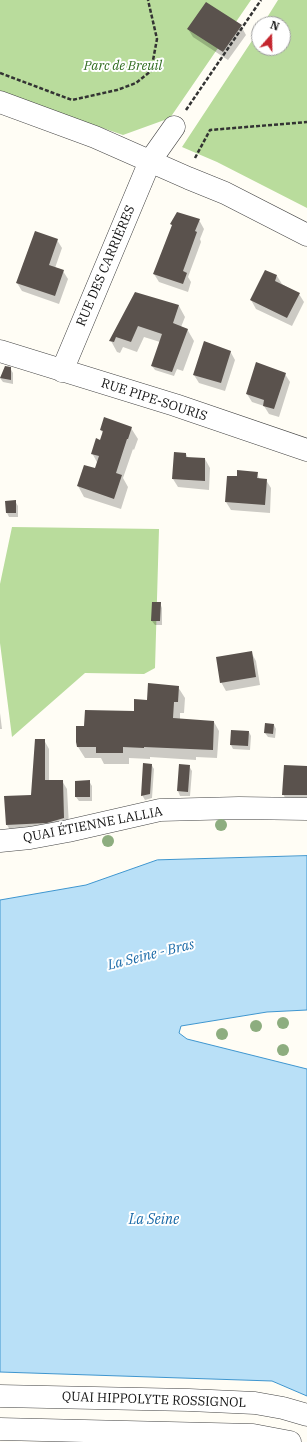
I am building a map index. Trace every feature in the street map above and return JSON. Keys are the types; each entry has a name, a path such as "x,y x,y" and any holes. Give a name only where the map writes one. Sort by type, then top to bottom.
{"street":[{"path":"0,102 95,137 226,193 307,235"},
{"name":"RUE DES CARRIÈRES","path":"62,371 150,161 174,127"},
{"name":"RUE PIPE-SOURIS","path":"0,351 175,406 307,450"},
{"name":"QUAI ÉTIENNE LALLIA","path":"0,841 30,838 68,831 160,810 238,808 307,809"},
{"name":"QUAI HIPPOLYTE ROSSIGNOL","path":"0,1396 255,1403 283,1408 307,1415"},
{"path":"0,1430 253,1435 290,1442"}],"path":[{"path":"0,73 72,100 117,90 136,84 151,70 157,39 148,0"},
{"path":"174,127 262,0"},
{"path":"188,178 194,160 210,130 307,122"}],"green space":[{"name":"Parc de Breuil","path":"0,0 251,0 170,118 123,135 0,93"},
{"path":"278,0 307,0 307,208 217,162 182,147 251,42 251,56 291,56 291,16 268,16"},
{"path":"12,527 159,529 155,668 144,674 85,673 12,737 0,643 0,584"}],"water":[{"name":"La Seine","path":"307,856 307,1010 267,1012 181,1026 179,1033 187,1039 307,1069 307,1396 272,1381 0,1372 0,900 86,885 157,860"}],"building":[{"path":"206,2 242,25 223,52 187,29"},
{"path":"177,212 200,219 183,271 187,273 183,284 153,274 172,225 170,224"},
{"path":"35,231 58,239 49,265 64,270 55,296 16,283"},
{"path":"265,270 277,275 275,281 300,293 287,318 250,300"},
{"path":"135,292 179,305 173,323 188,329 172,372 151,366 162,334 138,326 131,342 116,337 114,342 109,341"},
{"path":"204,341 231,351 221,383 193,375"},
{"path":"256,362 286,373 274,409 263,406 264,400 246,394"},
{"path":"5,366 11,367 11,380 0,378"},
{"path":"104,417 132,427 116,473 122,475 114,499 77,486 84,465 95,468 99,456 91,454 96,438 100,440 103,431 100,430"},
{"path":"174,452 186,453 186,457 205,458 205,481 172,479"},
{"path":"237,470 258,472 257,478 267,479 265,505 225,502 227,476 237,476"},
{"path":"16,500 16,513 6,513 5,501"},
{"path":"152,602 161,602 160,621 151,621"},
{"path":"252,651 256,677 220,683 216,657"},
{"path":"148,683 179,686 178,702 174,702 173,718 214,721 213,750 123,747 123,753 96,753 96,747 77,747 76,726 84,726 85,710 134,711 134,699 147,700"},
{"path":"265,723 274,724 273,734 264,733"},
{"path":"231,730 249,731 248,746 230,745"},
{"path":"35,739 45,739 45,780 63,780 64,818 47,823 6,825 4,796 31,795"},
{"path":"143,763 152,764 150,794 141,796"},
{"path":"179,764 190,765 188,792 177,791"},
{"path":"284,765 307,766 307,795 282,795"},
{"path":"90,780 90,797 75,797 75,781"}],"water label":[{"name":"La Seine - Bras","path":"151,955"}]}
